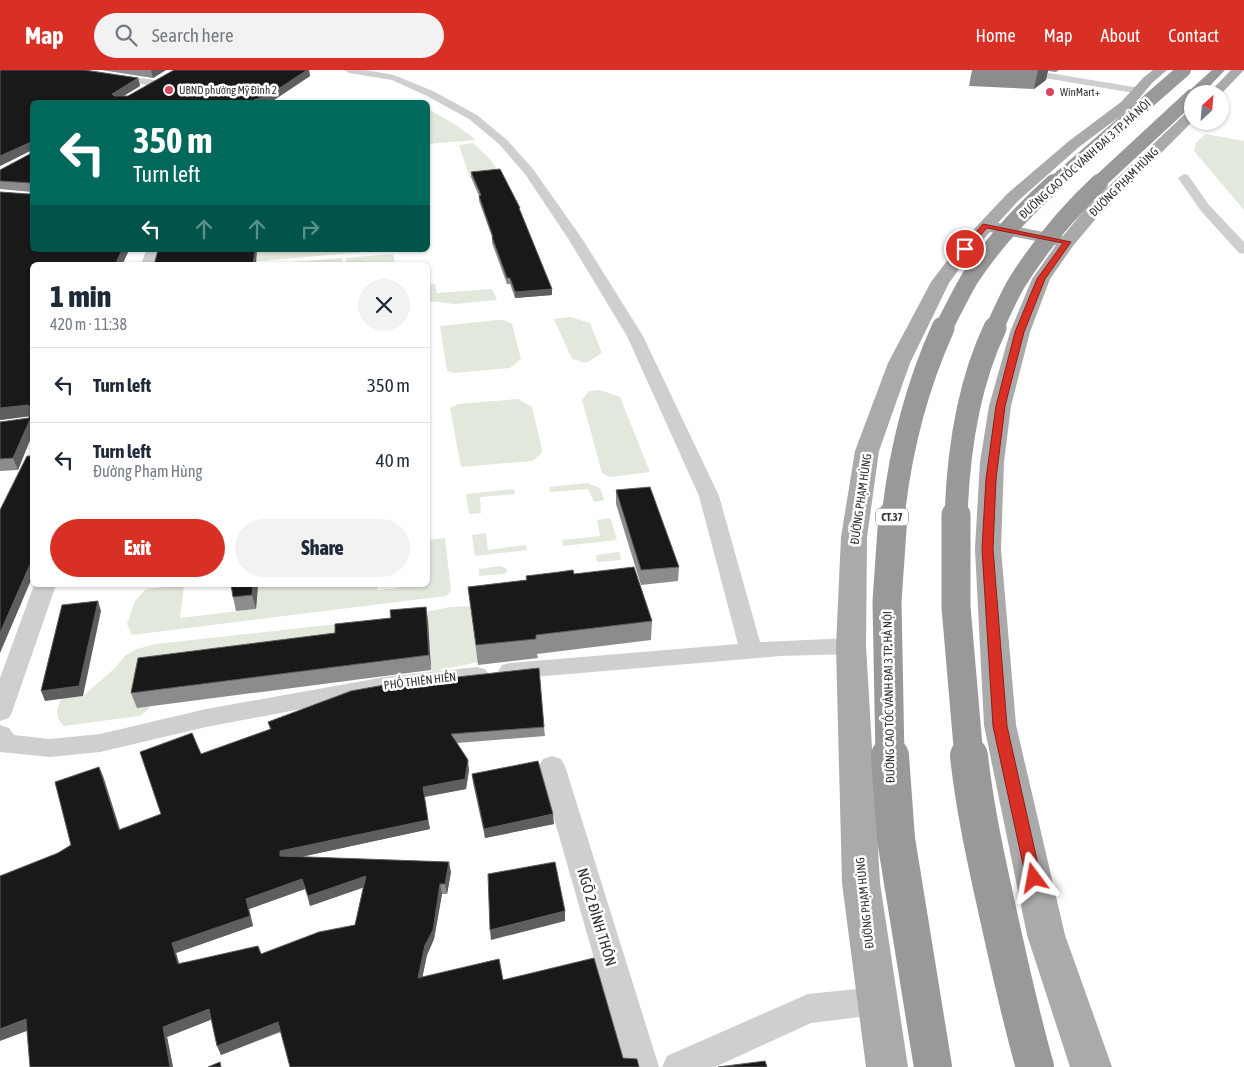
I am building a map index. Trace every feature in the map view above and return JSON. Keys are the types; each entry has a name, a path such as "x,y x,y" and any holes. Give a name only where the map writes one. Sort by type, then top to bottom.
{"highway":[{"name":"ĐƯỜNG CAO TỐC VÀNH ĐAI 3 TP. HÀ NỘI","path":"933,1067 923,1020 892,796 886,653 889,535 901,452 920,383 944,325 971,277 1000,239 1029,207 1184,70"},
{"name":"ĐƯỜNG CAO TỐC VÀNH ĐAI 3 TP. HÀ NỘI","path":"1204,85 1220,70"},
{"name":"ĐƯỜNG CAO TỐC VÀNH ĐAI 3 TP. HÀ NỘI","path":"1035,1067 1022,1024 976,811 959,660 954,554 959,462 973,392 992,334 1016,285 1041,248 1068,215 1120,163 1184,104"}],"main road":[{"name":"ĐƯỜNG PHẠM HÙNG","path":"887,1067 876,1002 861,883 851,646 854,537 867,451 899,363 940,282 965,249 1013,198 1049,165 1126,105 1148,80 1161,70"},
{"path":"1223,85 1238,70"},
{"name":"ĐƯỜNG PHẠM HÙNG","path":"1090,1067 1046,935 1000,726 988,549 992,462 1000,406 1020,332 1041,279 1067,242 1092,212 1184,123"},
{"path":"986,226 1067,242"}],"street":[{"path":"71,70 154,83"},
{"path":"349,70 394,78 473,117 503,142 529,172 576,240 635,336 709,496 751,652"},
{"path":"1014,70 1140,91"},
{"path":"1184,178 1205,208 1244,250"},
{"path":"0,712 44,587"},
{"name":"PHỐ THIÊN HIỀN","path":"0,734 6,744 50,748 87,744 206,718 385,685 546,667 751,652 780,648 851,646"},
{"name":"NGÕ 2 ĐÌNH THÔN","path":"552,766 642,1067"},
{"path":"679,1067 808,1009 876,1002"}],"shaded area":[{"path":"430,110 456,125 476,140 430,144"},
{"path":"1205,134 1244,141 1244,210 1194,151 1196,143"},
{"path":"473,143 490,159 501,175 470,178 459,145"},
{"path":"226,252 365,252 247,262 224,262"},
{"path":"392,254 395,262 346,262 346,258"},
{"path":"342,258 342,262 292,262"},
{"path":"435,284 437,293 492,289 497,300 455,304 430,301 430,285"},
{"path":"571,317 590,323 602,353 586,363 572,359 554,319"},
{"path":"504,320 512,324 521,359 510,368 453,373 447,371 440,326"},
{"path":"600,390 620,397 650,472 610,477 602,473 582,400 589,391"},
{"path":"518,399 532,407 542,449 541,454 532,461 461,467 450,408 458,404"},
{"path":"587,483 600,488 604,500 594,502 588,489 550,492 549,487"},
{"path":"514,489 515,494 480,497 481,513 469,514 466,494"},
{"path":"609,518 617,540 563,546 562,540 600,536 597,520"},
{"path":"486,533 488,550 526,545 527,550 475,556 472,535"},
{"path":"445,538 451,591 446,596 132,635 127,624 135,601 146,589 184,587 180,618 256,609 258,587 377,587 378,590 397,587 430,587 430,540"},
{"path":"620,553 621,560 597,562 596,555"},
{"path":"500,566 507,569 507,572 504,574 479,576 479,569"},
{"path":"470,606 478,662 431,672 428,621 137,707 150,706 147,711 139,716 64,726 57,716 61,699 83,696 115,668 126,655 137,649 156,644 401,617 450,607"}],"building":[{"path":"0,70 84,70 138,78 112,94 114,96 128,96 174,70 307,70 269,95 254,100 30,100 30,142 0,156"},
{"path":"30,154 30,183 0,181 0,170"},
{"path":"500,169 520,208 552,289 515,292 510,278 507,278 479,196 481,195 471,172"},
{"path":"0,192 29,194 30,252 121,252 116,262 30,262 30,407 28,405 0,408"},
{"path":"157,252 255,252 253,262 155,262"},
{"path":"30,407 30,420 13,458 0,459 0,422 29,418"},
{"path":"27,456 30,456 30,565 0,633 0,510"},
{"path":"650,487 679,567 641,570 616,490"},
{"path":"634,567 652,621 536,635 536,639 476,645 468,587 527,580 526,576 573,570 574,574"},
{"path":"231,587 253,587 252,595 233,597"},
{"path":"98,601 79,686 41,691 62,605"},
{"path":"426,607 429,655 131,693 138,658 335,633 335,624 391,618 390,610"},
{"path":"539,668 544,727 451,734 468,760 465,779 423,787 428,820 280,851 280,856 449,862 445,884 440,884 433,930 425,945 418,978 499,959 503,980 594,958 623,1058 637,1059 639,1067 290,1067 278,1022 217,1046 209,1009 163,1027 170,1067 30,1067 26,1019 0,1029 0,876 58,853 71,845 55,782 99,767 119,830 161,814 140,752 192,733 201,754 271,729 268,722 351,691 384,685","holes":["366,876 355,925 319,932 261,954 258,946 178,964 172,943 250,916 246,899 302,879 308,896"]},
{"path":"538,761 553,814 484,829 472,774"},
{"path":"555,862 565,911 490,930 488,874"},
{"path":"765,1061 767,1067 718,1067"},
{"path":"220,1062 221,1067 208,1067"}],"place":[{"name":"UBND phường Mỹ Đình 2","path":"169,90"},
{"name":"WinMart+","path":"1050,92"}],"route":[{"path":"965,249 986,226 1067,242 1041,279 1020,332 1000,406 991,479 988,549 1000,726 1034,878"}]}
